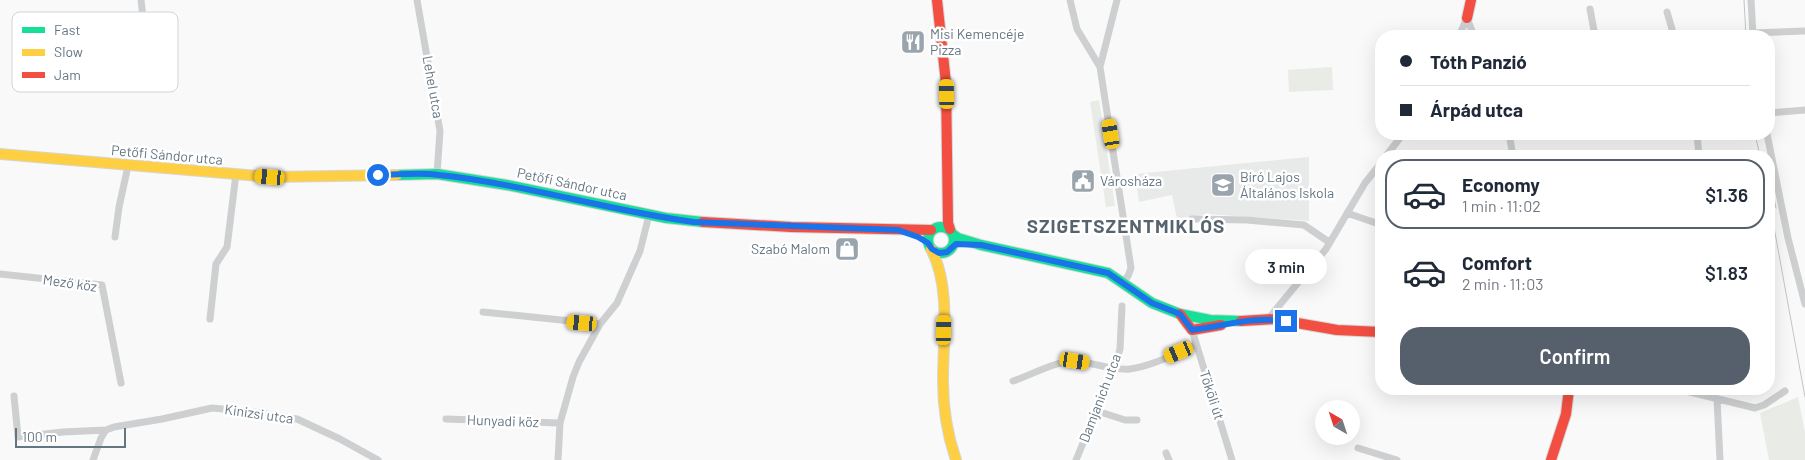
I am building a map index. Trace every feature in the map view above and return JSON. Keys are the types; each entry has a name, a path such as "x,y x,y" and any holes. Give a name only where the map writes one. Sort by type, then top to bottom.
{"street":[{"name":"Lehel utca","path":"417,0 440,130 437,174"},
{"path":"937,0 946,73 946,178 948,223 952,232 951,248 946,260 947,283 944,316 942,400 948,437 956,460"},
{"path":"1070,0 1077,29 1100,67 1131,268 1123,282"},
{"path":"1100,67 1117,0"},
{"path":"1462,30 1467,18 1471,0"},
{"path":"1751,0 1752,30"},
{"path":"1590,9 1594,30"},
{"path":"1667,12 1672,30"},
{"path":"1467,18 1472,30"},
{"path":"1775,33 1805,31"},
{"path":"1775,112 1805,110"},
{"path":"1391,150 1399,140"},
{"name":"Petőfi Sándor utca","path":"0,154 270,177 437,174 507,185 649,215 694,222 898,230 933,229"},
{"path":"115,237 128,166"},
{"path":"1268,319 1330,242 1365,183 1375,170"},
{"path":"1775,170 1788,238 1805,304"},
{"path":"210,319 216,264 227,247 236,174"},
{"path":"944,316 940,269 930,246 929,234 941,215 946,178"},
{"path":"1347,213 1375,223"},
{"path":"558,460 560,422 579,362 600,324 617,303 640,251 649,215"},
{"path":"1192,219 1247,220 1304,225 1330,242"},
{"path":"933,229 943,226 958,238 981,245 1076,267 1102,271 1123,282 1152,303 1180,314 1233,322"},
{"name":"Petőfi Sándor utca","path":"898,230 918,237 930,246"},
{"path":"930,246 939,253 961,244 981,245"},
{"name":"Mező köz","path":"0,274 102,285 121,383"},
{"name":"Damjanich utca","path":"1076,460 1120,349 1122,306"},
{"path":"483,312 600,324"},
{"path":"1180,314 1192,330 1233,322 1268,319 1298,322 1337,330 1375,332"},
{"name":"Tököli út","path":"1192,330 1232,460"},
{"path":"1013,381 1065,362 1075,361 1131,369 1196,346"},
{"path":"1702,395 1759,408 1785,391"},
{"path":"1551,460 1566,414 1568,395"},
{"name":"Kinizsi utca","path":"14,396 18,437 106,430 121,425 162,419 212,408 228,409 297,419 340,439 378,460"},
{"path":"1718,399 1720,460"},
{"path":"1097,411 1125,420 1138,420"},
{"name":"Hunyadi köz","path":"446,419 560,422"},
{"path":"93,460 106,430"},
{"path":"1358,448 1397,460"}],"shaded area":[{"path":"1332,67 1333,90 1289,92 1288,70"},
{"path":"1099,100 1115,206 1106,207 1090,102"},
{"name":"Bíró Lajos Általános Iskola","path":"1309,157 1309,221 1207,214 1177,219 1172,195 1139,202 1135,174"},
{"path":"1798,397 1805,433 1805,460 1769,460 1760,413"}],"tram line":[{"path":"1744,0 1746,30"},
{"path":"1756,140 1759,150"},
{"path":"1775,203 1776,208"},
{"path":"1775,233 1805,397"}],"traffic: fast":[{"path":"397,175 437,174 507,185 666,218 703,222"},
{"path":"941,227 950,231 954,240 950,249 941,253 932,249 928,240 932,231 941,227"},
{"path":"954,235 981,245 1108,273 1152,303 1180,314 1210,320 1241,321"}],"traffic: slow":[{"path":"0,154 270,177 397,175"},
{"path":"931,249 937,264 944,296 944,402 950,441 956,460"}],"traffic: jam":[{"path":"937,0 946,83 948,223 950,229"},
{"path":"1467,18 1471,0"},
{"path":"703,222 791,227 931,230"},
{"path":"1180,314 1192,330 1221,325"},
{"path":"1241,321 1274,319 1337,330 1375,332"},
{"path":"1551,460 1566,414 1568,395"}],"place":[{"name":"Misi Kemencéje Pizza","path":"913,42"},
{"name":"Városháza","path":"1083,181"},
{"name":"Bíró Lajos Általános Iskola","path":"1223,185"},
{"name":"Szabó Malom","path":"847,249"}],"district":[{"name":"SZIGETSZENTMIKLÓS","path":"1126,226"}],"route":[{"path":"378,175 437,174 507,185 666,218 694,222 898,230 918,237 928,243 935,252 939,253 947,252 956,244 981,245 1108,273 1152,303 1180,314 1192,330 1261,319 1286,321"}]}
